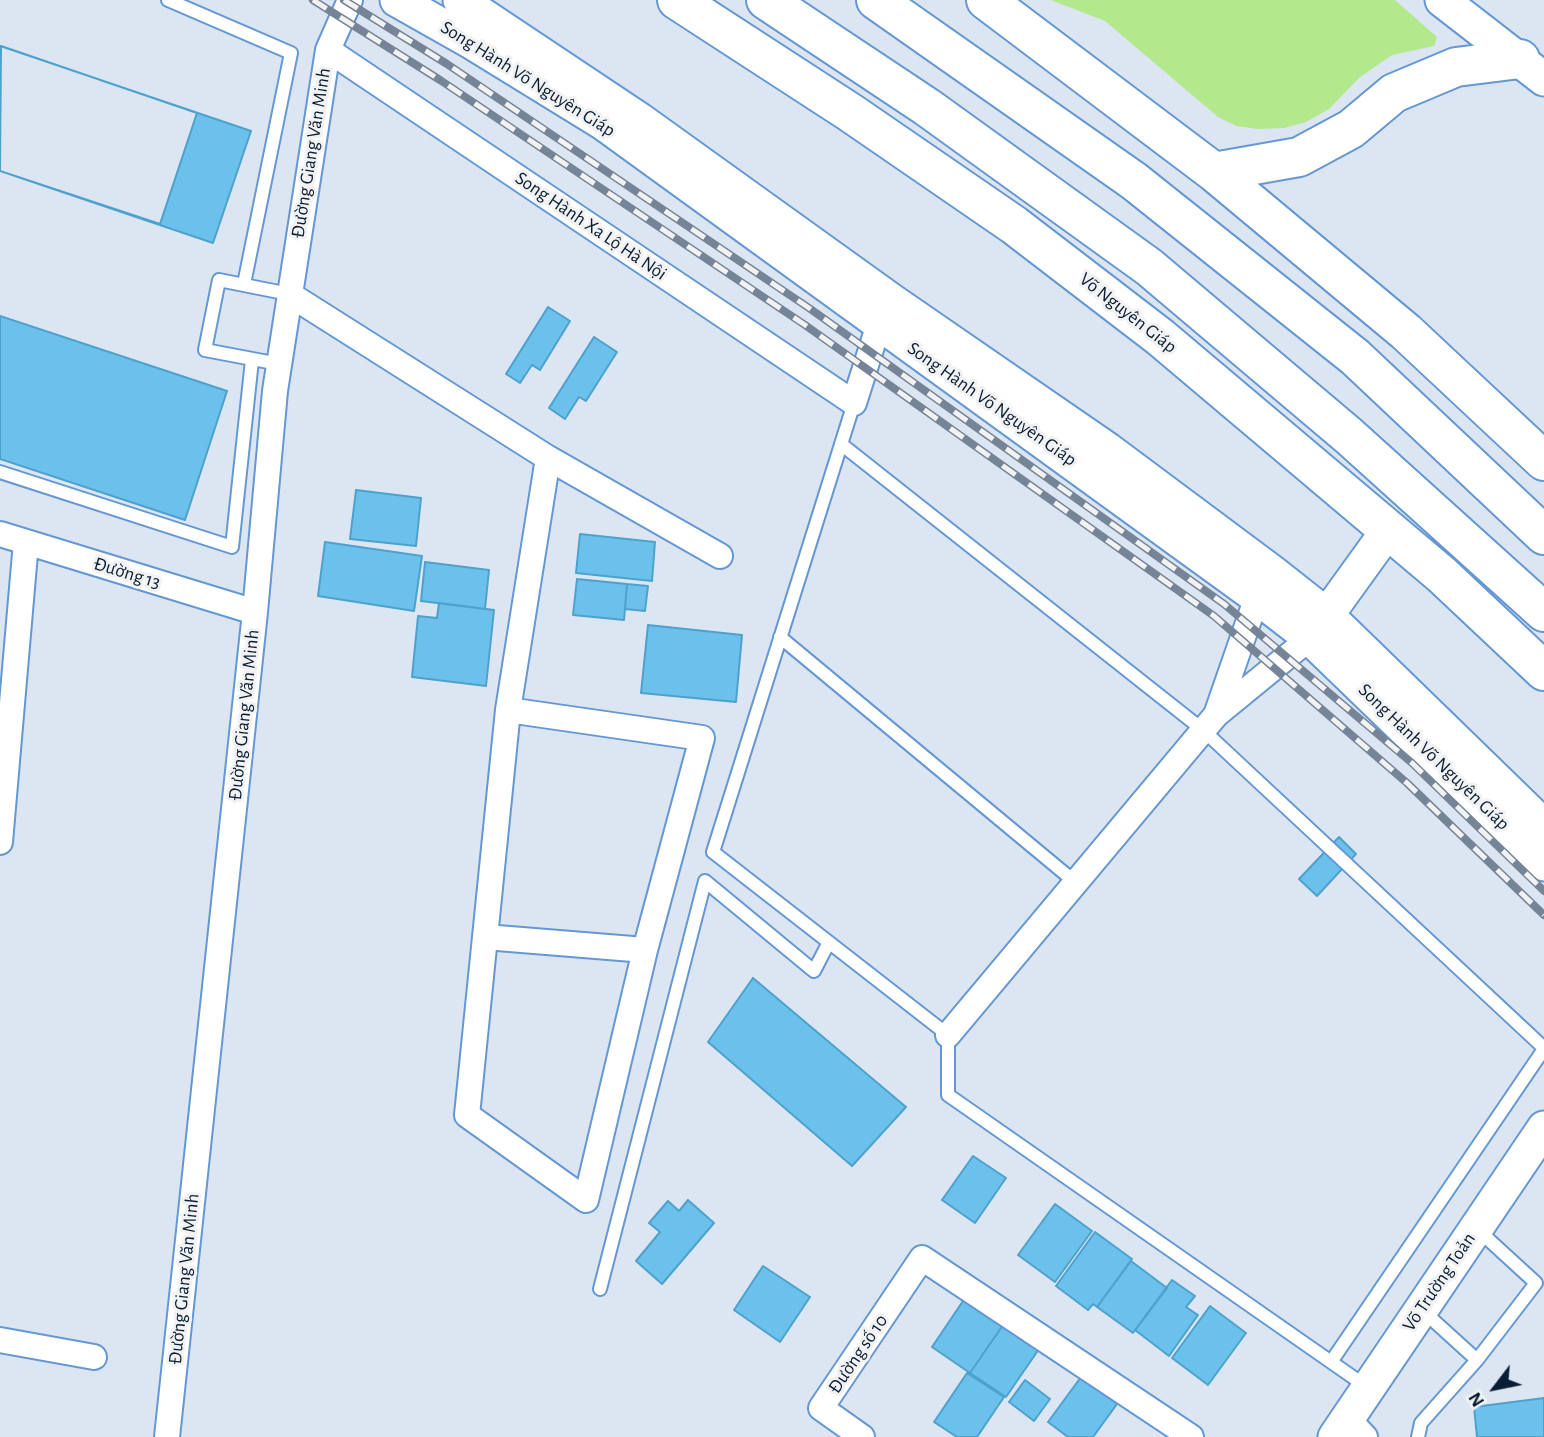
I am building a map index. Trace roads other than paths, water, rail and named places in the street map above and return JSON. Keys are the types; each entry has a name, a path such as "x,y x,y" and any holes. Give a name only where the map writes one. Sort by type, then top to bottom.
{"highway":[{"name":"Võ Nguyên Giáp","path":"677,0 851,113 1014,225 1170,345 1389,529 1544,671"},
{"path":"766,0 927,107 1149,267 1349,436 1544,612"},
{"path":"876,0 1134,181 1355,357 1544,535"},
{"path":"986,0 1213,172 1406,332 1544,461"},
{"path":"1213,172 1299,157 1352,130 1394,93 1456,66 1532,69"}],"main road":[{"name":"Song Hành Võ Nguyên Giáp","path":"397,0 603,123 886,313"},
{"name":"Song Hành Võ Nguyên Giáp","path":"460,0 640,120 1085,470 1264,584 1320,627 1544,826"},
{"path":"1442,0 1532,69"},
{"path":"1320,627 1389,529"},
{"name":"Song Hành Võ Nguyên Giáp","path":"1320,627 1544,864"},
{"name":"Võ Trường Toản","path":"1349,1431 1368,1388 1544,1128"}],"street":[{"name":"Đường Giang Văn Minh","path":"167,1437 279,364 328,50 350,0"},
{"name":"Song Hành Xa Lộ Hà Nội","path":"328,50 854,403"},
{"path":"289,294 548,458 720,556"},
{"path":"854,403 886,313"},
{"path":"508,710 702,738 645,950 586,1200 467,1115 508,710 548,458"},
{"name":"Đường 13","path":"0,534 255,612"},
{"path":"0,842 26,542"},
{"path":"1209,723 1264,584"},
{"path":"948,1035 1209,723 1320,627"},
{"path":"485,937 645,950"},
{"name":"Đường số 10","path":"862,1437 821,1408 922,1258 1191,1437"},
{"path":"0,1340 94,1357"}],"lane":[{"path":"168,0 292,53 244,284"},
{"path":"279,364 205,350 219,280 289,294"},
{"path":"0,472 232,547 252,359"},
{"path":"854,403 713,852 948,1035 948,1095 1368,1388"},
{"path":"841,444 1209,723 1544,1048 1331,1362"},
{"path":"780,637 1075,882"},
{"path":"600,1289 705,881 814,971 828,944"},
{"path":"1418,1437 1422,1423 1477,1360 1536,1283 1476,1228"},
{"path":"1421,1309 1477,1360"}],"railway":[{"path":"313,0 440,80 805,325 1214,616 1407,783 1544,915"},
{"path":"344,0 447,64 809,308 1224,604 1412,763 1544,891"}]}
